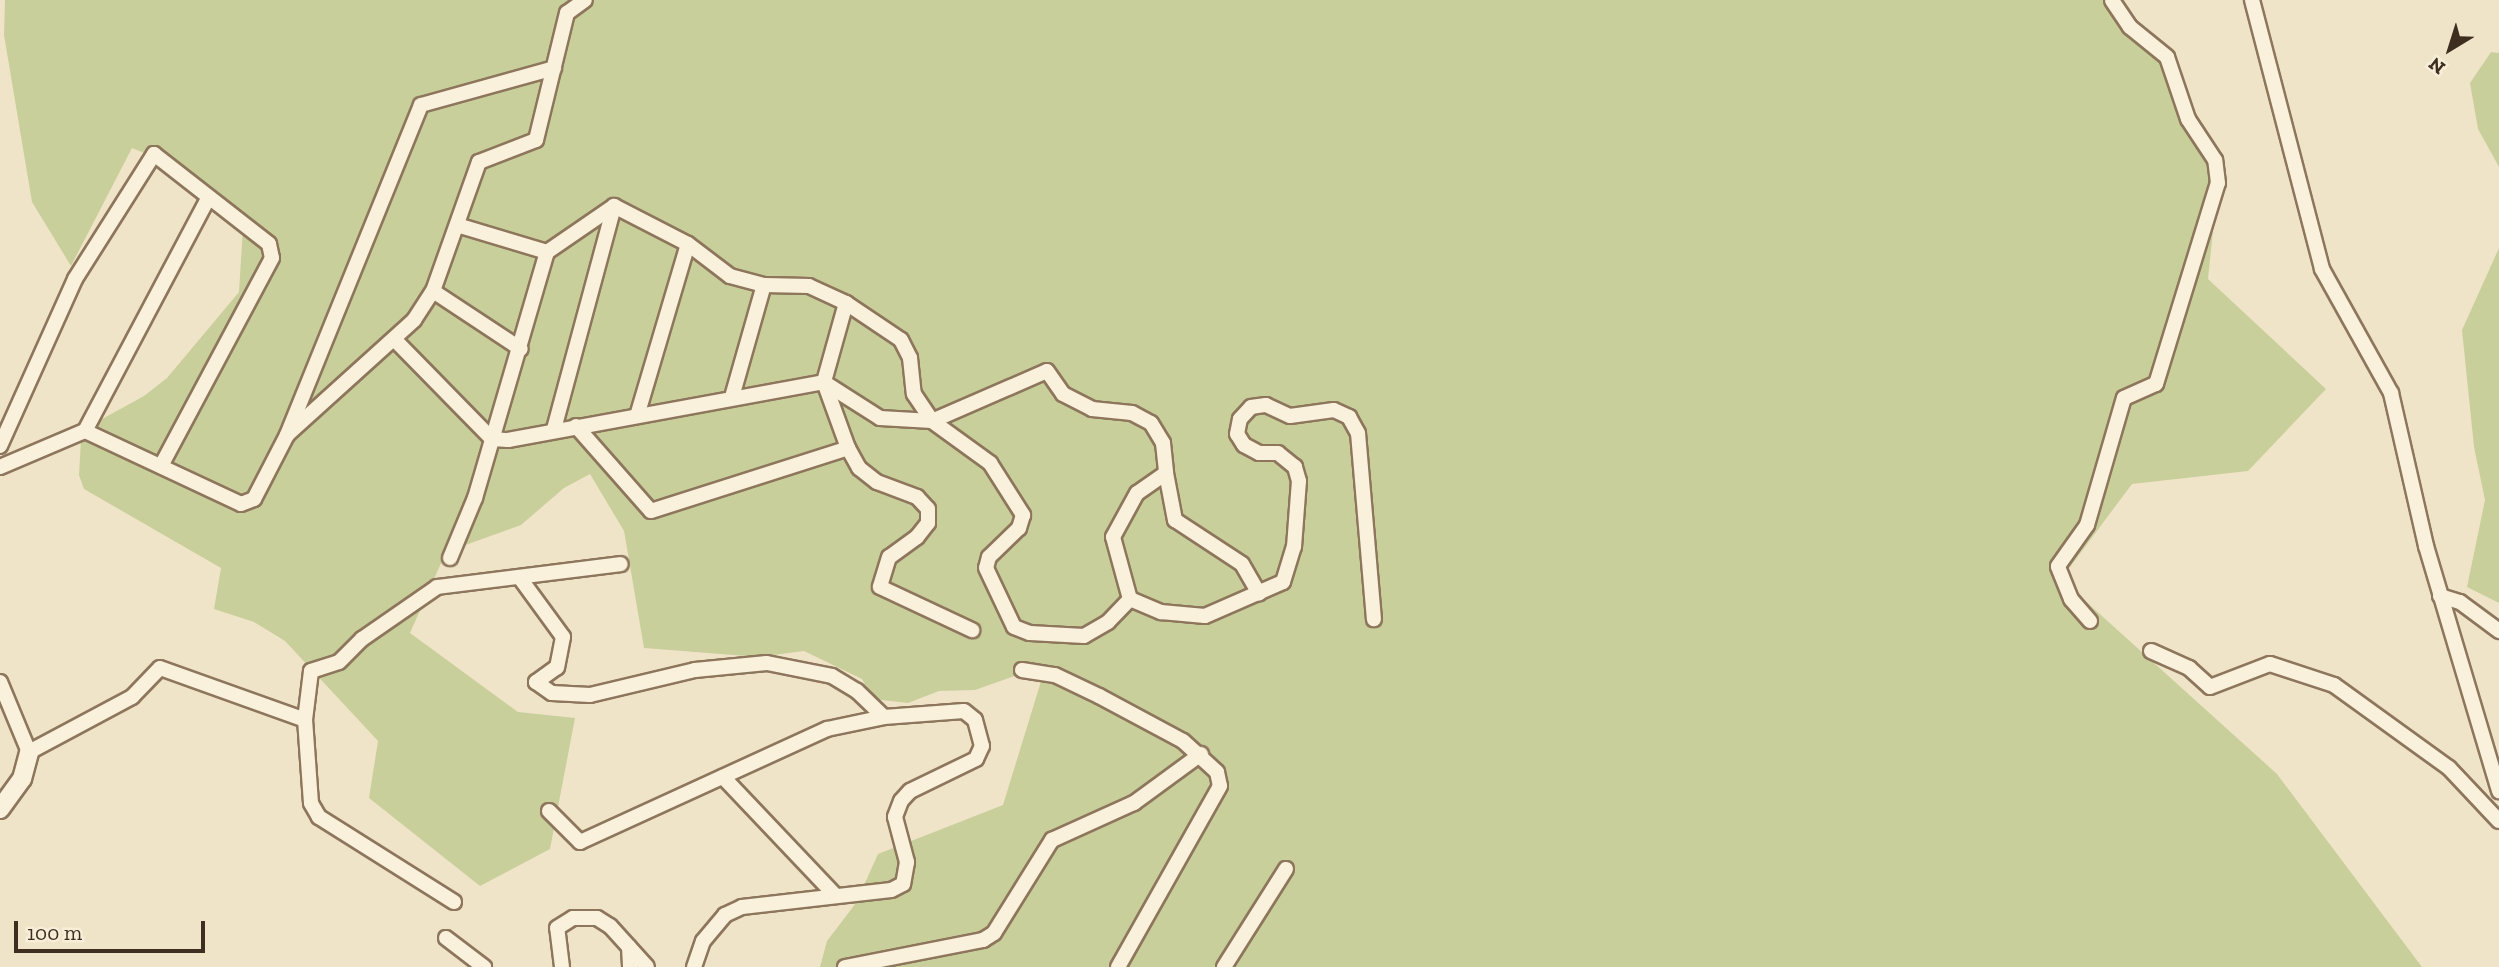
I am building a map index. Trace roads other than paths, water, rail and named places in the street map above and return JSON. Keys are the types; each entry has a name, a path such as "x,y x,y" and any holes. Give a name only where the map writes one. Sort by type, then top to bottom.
{"street":[{"path":"287,435 396,341 433,291 479,162 537,140 567,13 585,0"},
{"path":"2090,621 2071,599 2058,566 2087,525 2124,398 2156,384 2218,183 2215,160 2188,119 2167,57 2130,27 2112,0"},
{"path":"2252,0 2322,270 2391,393 2440,596 2499,791"},
{"path":"85,431 241,503 254,499 287,435 421,105 554,68"},
{"path":"0,446 75,279 154,154 208,199 269,244 271,258 161,466"},
{"path":"0,467 85,431 208,199"},
{"path":"614,206 688,244 730,276 764,285 809,286 846,303 901,340 910,358 914,394 932,421 990,463 1023,515 1019,527 989,557 986,569 1014,627 1030,633 1084,636 1108,622 1130,599"},
{"path":"450,558 465,526 521,348 547,252 614,206"},
{"path":"554,429 614,206"},
{"path":"457,226 547,252"},
{"path":"638,416 688,244"},
{"path":"732,397 764,285"},
{"path":"433,291 521,348"},
{"path":"846,303 824,382 848,448 859,468 877,482 917,497 928,509 922,530 889,557 880,587 972,630"},
{"path":"396,341 492,439 508,440 554,429 824,382 880,418 932,421 1047,371 1063,394 1092,409 1132,413 1151,423 1163,443 1175,520 1242,564 1259,594"},
{"path":"1130,599 1161,612 1205,616 1283,582 1289,567 1299,481 1295,467 1278,453 1259,453 1244,445 1237,434 1240,419 1251,407 1266,405 1290,416 1334,410 1349,417 1358,433 1374,619"},
{"path":"576,426 651,511 848,448"},
{"path":"1130,599 1113,537 1137,493 1166,474"},
{"path":"454,902 319,817 311,803 305,720 311,671 339,662 362,639 438,587 621,564"},
{"path":"520,578 563,637 557,667 536,682 552,693 590,695 695,670 767,663 832,676 857,691 884,718"},
{"path":"2440,596 2460,602 2499,631"},
{"path":"2151,651 2189,667 2210,687 2270,664 2333,685 2449,768 2499,821"},
{"path":"29,752 132,697 160,668 305,720"},
{"path":"1023,670 1055,675 1100,696 1201,754 1217,772 1220,786 1118,967"},
{"path":"0,681 29,752 22,779 0,808"},
{"path":"549,811 580,842 827,729 884,718 964,711 982,730 982,746 965,768 910,791 901,801 895,817 907,862 903,884 891,890 742,907 725,915 703,941 694,967"},
{"path":"845,967 983,940 994,933 1052,840 1134,803 1201,754"},
{"path":"723,777 835,895"},
{"path":"1224,967 1286,869"},
{"path":"562,967 557,928 573,918 597,919 648,967"},
{"path":"446,938 484,967"},
{"path":"629,947 629,967"}]}
